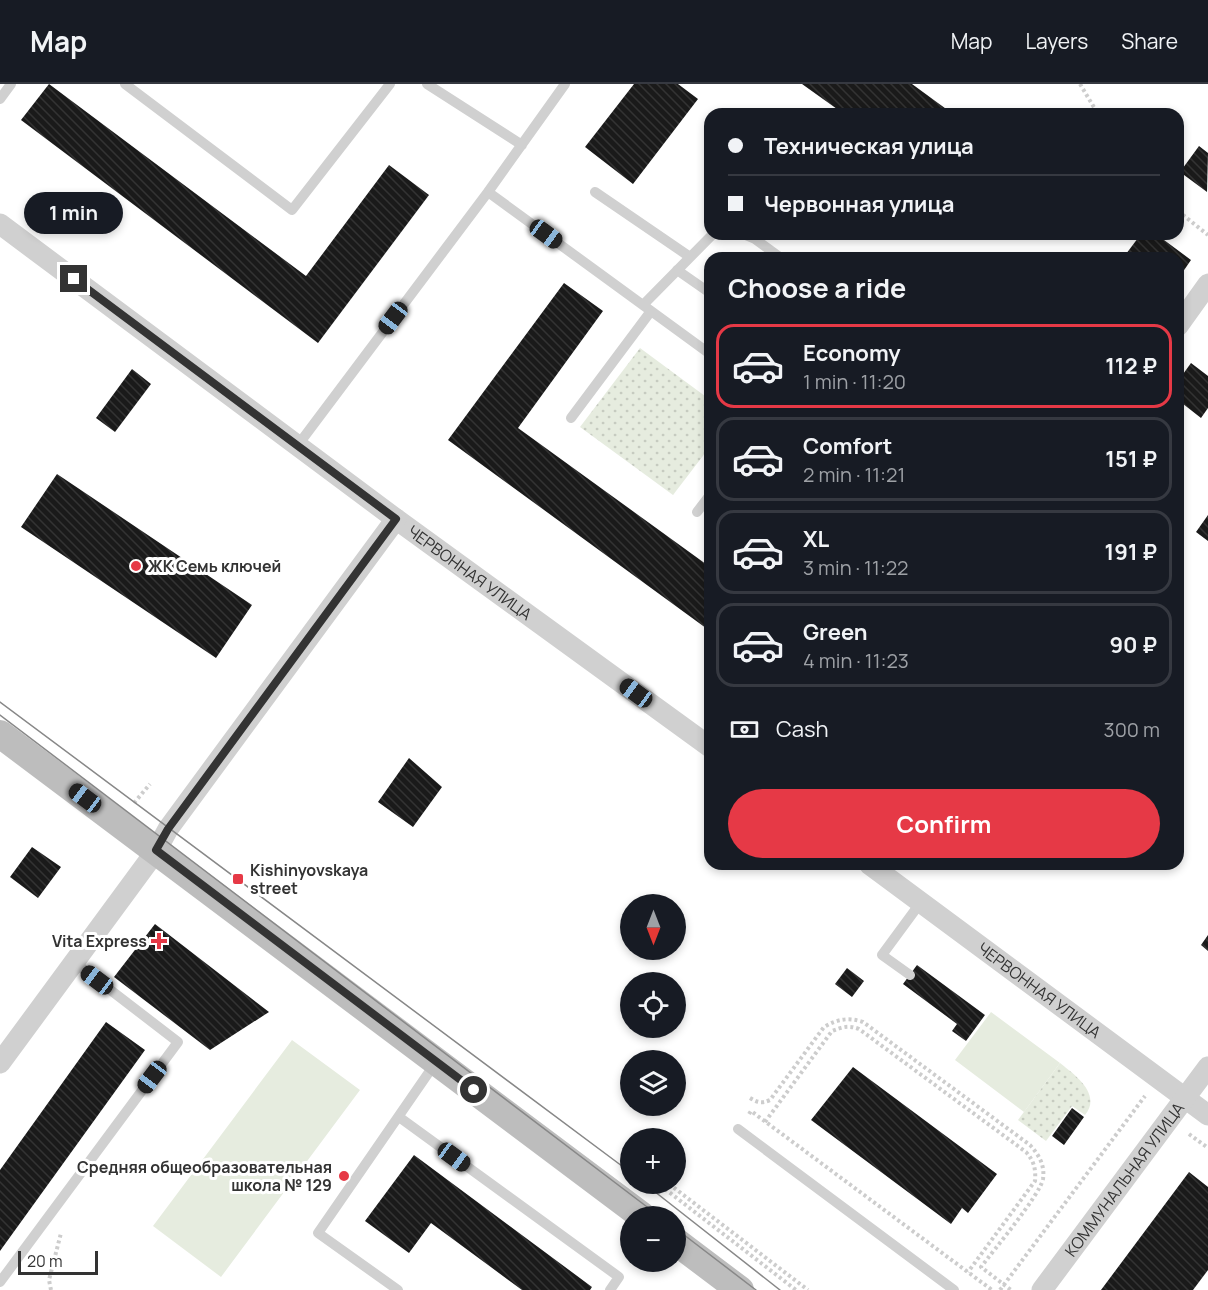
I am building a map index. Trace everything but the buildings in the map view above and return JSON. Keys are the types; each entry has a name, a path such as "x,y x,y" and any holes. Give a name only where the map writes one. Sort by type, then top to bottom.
{"street":[{"name":"ЧЕРВОННАЯ УЛИЦА","path":"0,224 396,519 704,743"},
{"path":"1184,318 1208,284"},
{"path":"0,1063 156,850 168,829 396,519"},
{"path":"0,734 629,1206"},
{"name":"ЧЕРВОННАЯ УЛИЦА","path":"877,870 1208,1115"},
{"name":"КОММУНАЛЬНАЯ УЛИЦА","path":"1041,1290 1208,1068"},
{"path":"686,1249 740,1290"}],"lane":[{"path":"0,99 11,84"},
{"path":"125,84 292,210 390,84"},
{"path":"427,84 522,145"},
{"path":"298,445 488,192 565,84"},
{"path":"488,192 704,350"},
{"path":"595,192 690,257"},
{"path":"571,418 647,308 676,270 706,240"},
{"path":"756,240 773,252"},
{"path":"676,270 704,289"},
{"path":"697,512 704,503"},
{"path":"910,975 882,955 921,902"},
{"path":"0,1282 178,1042 74,962"},
{"path":"398,1290 318,1233 436,1062"},
{"path":"399,1117 619,1277 610,1290"},
{"path":"738,1130 954,1290"}],"path":[{"path":"1080,84 1094,108"},
{"path":"1184,216 1208,235"},
{"path":"750,1098 763,1103 770,1100 824,1027 832,1022 848,1018 864,1022 1030,1145 1038,1154 1043,1171 1040,1188 981,1267 1011,1290"},
{"path":"765,1122 832,1031 841,1027 852,1026 859,1029 906,1063 1026,1152 1034,1163 1035,1181 968,1272"},
{"path":"1000,1290 1146,1093"},
{"path":"751,1111 992,1290"},
{"path":"671,1194 796,1290"},
{"path":"682,1194 808,1290"},
{"path":"51,1290 49,1280 63,1226"}],"shaded area":[{"path":"640,348 704,395 704,455 673,495 580,427"},
{"path":"991,1012 1060,1063 1024,1112 955,1060"},
{"path":"292,1040 360,1090 221,1277 153,1226"},
{"path":"1060,1063 1079,1079 1089,1092 1089,1107 1085,1115 1072,1106 1046,1141 1018,1120"}],"tram line":[{"path":"0,702 620,1165"},
{"path":"0,715 646,1206"},
{"path":"658,1194 780,1290"},
{"path":"686,1236 756,1290"}],"place":[{"name":"ЖК Семь ключей","path":"136,566"},
{"name":"Kishinyovskaya street","path":"238,879"},
{"name":"Vita Express","path":"159,941"},
{"name":"Средняя общеобразовательная школа № 129","path":"344,1176"}],"route":[{"path":"74,279 396,519 168,829 156,850 474,1090"}]}
